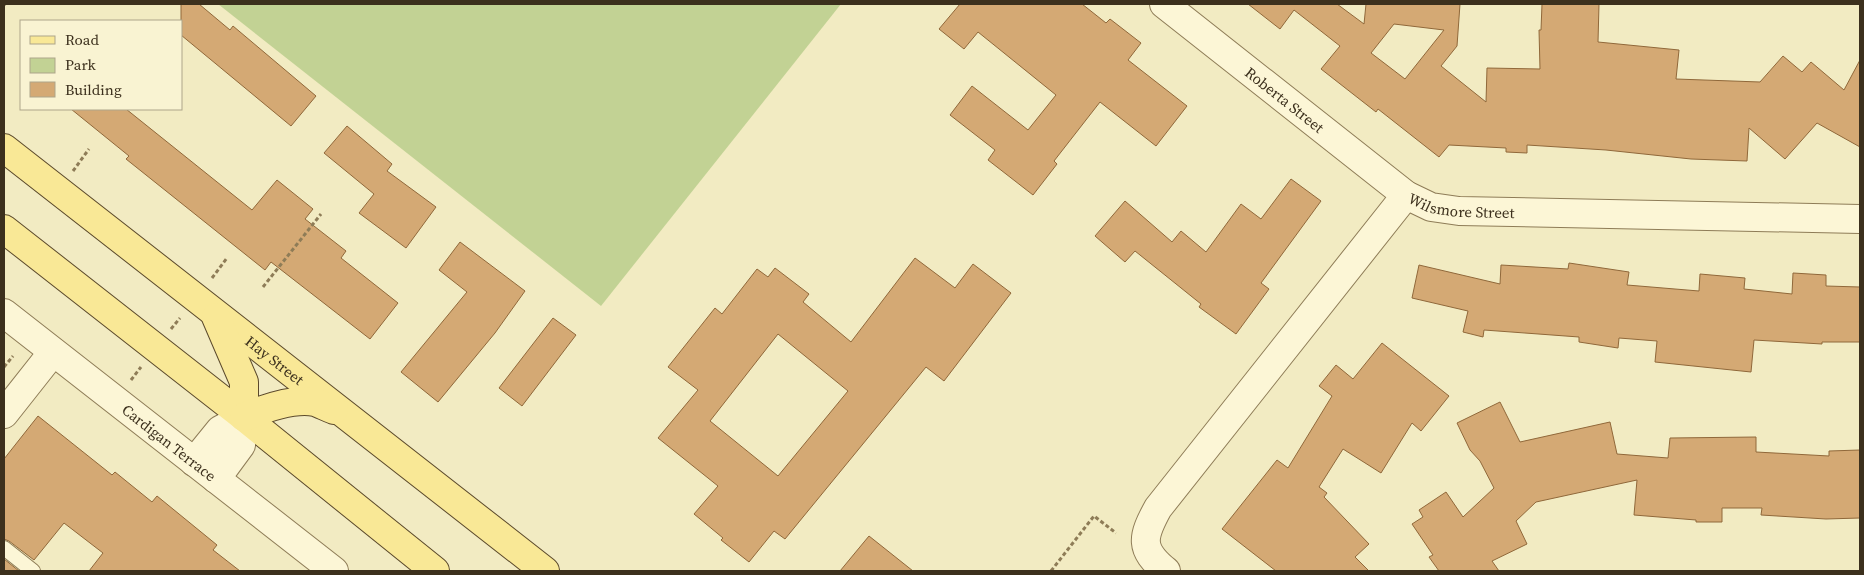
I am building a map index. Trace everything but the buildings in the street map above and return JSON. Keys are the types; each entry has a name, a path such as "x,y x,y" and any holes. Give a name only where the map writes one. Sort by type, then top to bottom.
{"main road":[{"name":"Hay Street","path":"4,148 545,571"},
{"path":"4,229 244,417 436,571"},
{"path":"215,313 244,382 244,417"},
{"path":"244,417 292,402 314,402 348,416"}],"street":[{"name":"Roberta Street","path":"1164,4 1406,195"},
{"name":"Wilsmore Street","path":"1166,571 1150,555 1146,546 1145,537 1158,508 1406,195 1431,207 1459,211 1860,219"},
{"name":"Cardigan Terrace","path":"4,313 334,571"},
{"path":"4,414 53,352"},
{"path":"194,462 220,430 244,417"},
{"path":"216,478 241,445 244,417"}],"lane":[{"path":"4,548 33,571"}],"path":[{"path":"72,172 89,149"},
{"path":"263,287 321,214"},
{"path":"4,367 13,356"},
{"path":"1051,571 1094,516 1116,533"}],"green space":[{"path":"218,4 841,4 601,306"}]}
